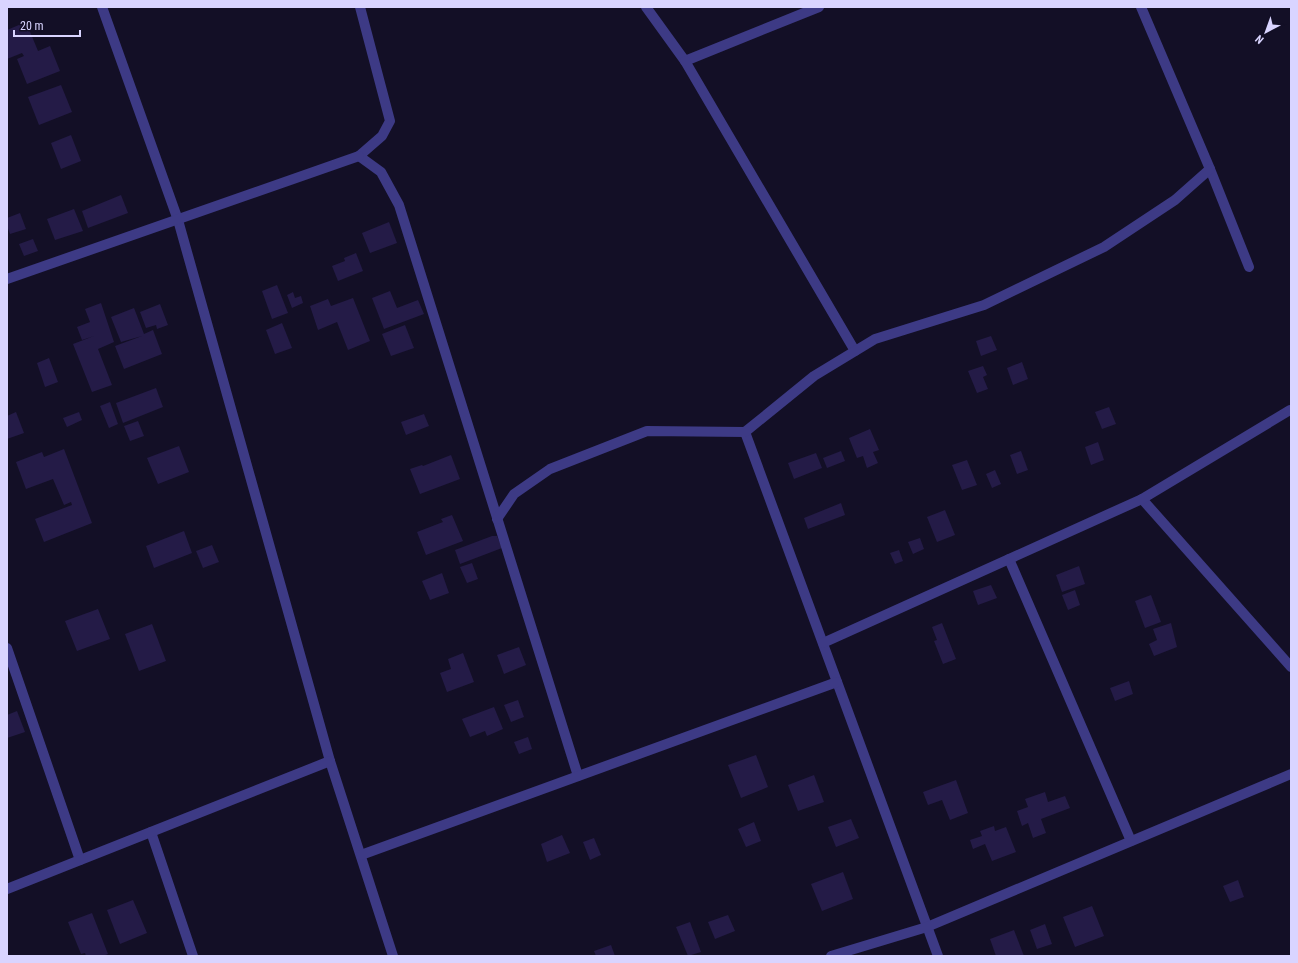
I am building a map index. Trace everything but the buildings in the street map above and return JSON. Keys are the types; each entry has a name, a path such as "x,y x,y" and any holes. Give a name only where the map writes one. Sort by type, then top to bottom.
{"street":[{"path":"102,7 178,220 330,761 393,956"},
{"path":"7,279 359,156 382,136 390,121 360,7"},
{"path":"646,7 685,61 855,351"},
{"path":"685,61 819,7"},
{"path":"1141,7 1210,169 1249,267"},
{"path":"359,156 381,172 399,205 578,776"},
{"path":"497,520 514,494 550,469 647,431 745,432 814,376 875,339 984,305 1104,247 1175,200 1210,169"},
{"path":"823,643 1142,499 1290,410"},
{"path":"745,432 938,956"},
{"path":"1142,499 1291,668"},
{"path":"1009,559 1131,841"},
{"path":"7,648 80,860"},
{"path":"361,856 837,682"},
{"path":"7,889 330,761"},
{"path":"831,956 928,927 1291,774"},
{"path":"150,832 193,956"}]}
